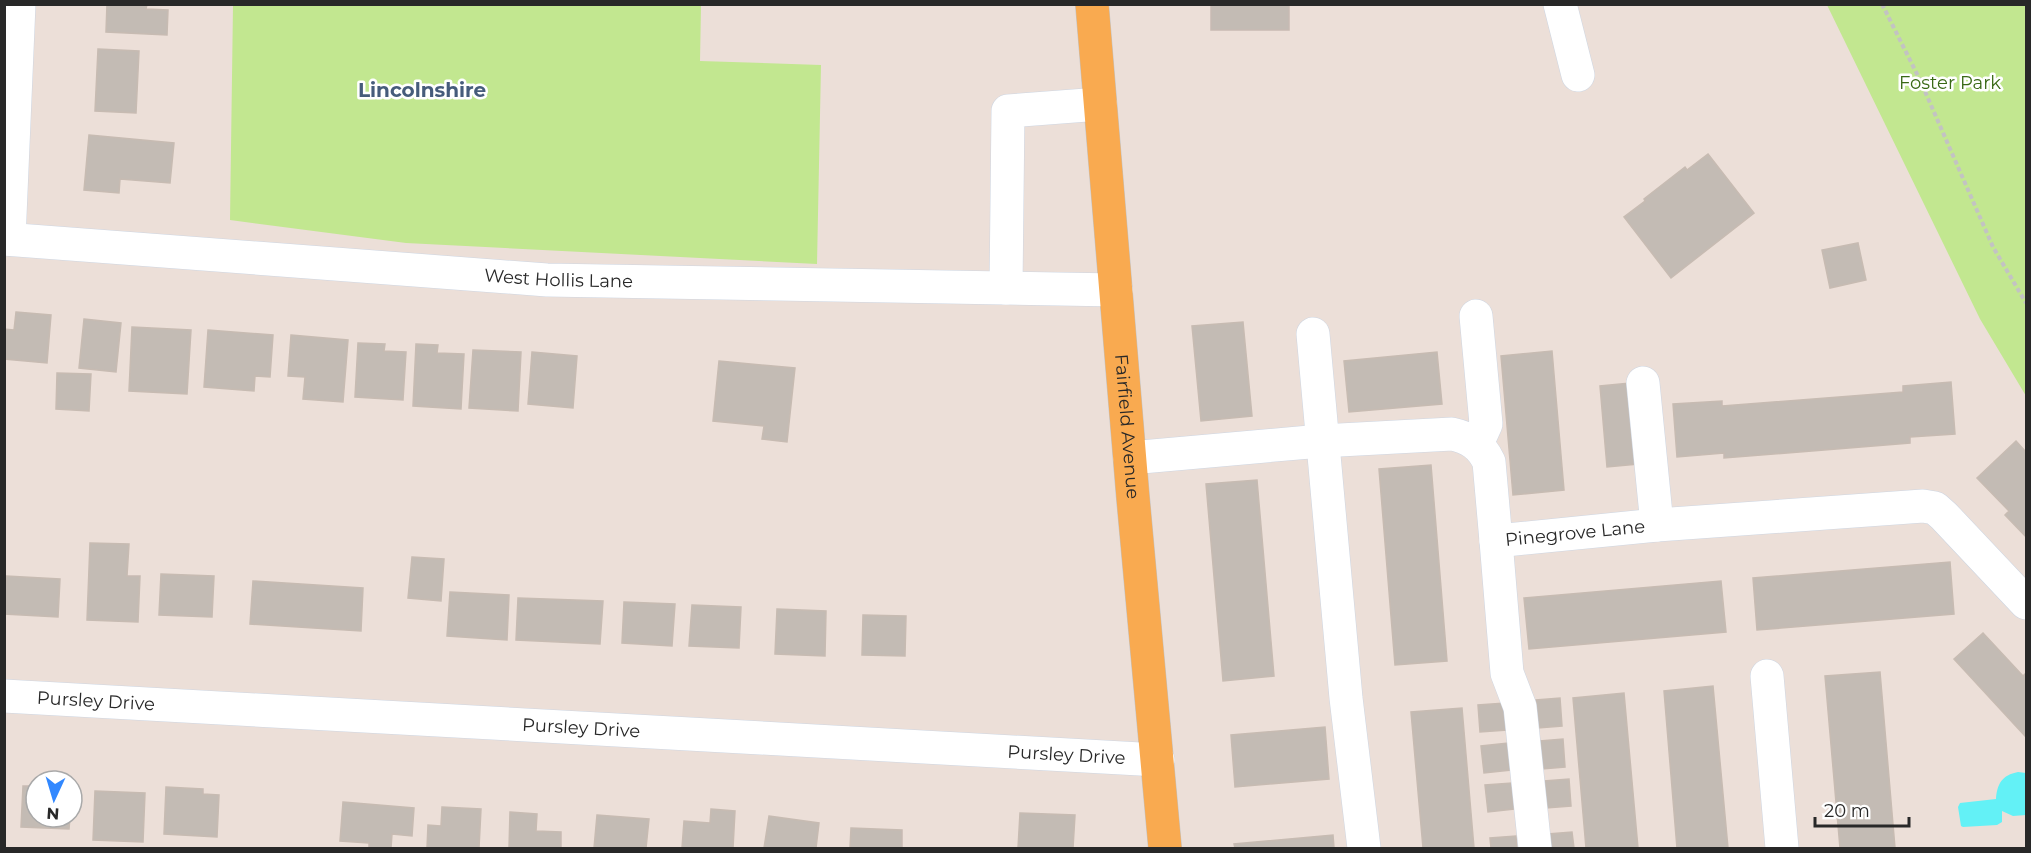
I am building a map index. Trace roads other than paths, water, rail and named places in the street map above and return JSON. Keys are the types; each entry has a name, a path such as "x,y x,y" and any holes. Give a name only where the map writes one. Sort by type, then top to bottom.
{"main road":[{"name":"Fairfield Avenue","path":"1092,4 1165,849"}],"street":[{"path":"7,239 19,4"},
{"path":"1560,4 1578,75"},
{"path":"1006,288 1008,111 1100,104"},
{"name":"West Hollis Lane","path":"7,239 547,280 1116,290"},
{"path":"1130,458 1321,441 1452,434 1464,436 1477,444 1486,424 1476,316"},
{"path":"1312,334 1346,699 1364,849"},
{"path":"1643,382 1657,525"},
{"name":"Pinegrove Lane","path":"1477,444 1489,462 1496,541 1657,525 1923,506 1935,508 2026,603"},
{"path":"1496,541 1507,673 1520,707 1535,849"},
{"path":"1767,675 1782,849"},
{"name":"Pursley Drive","path":"4,696 1158,760"}],"water":[{"path":"2018,772 2026,773 2026,815 2013,816 2002,811 2002,822 1997,825 1961,826 1958,807 1960,803 1996,799 2001,781 2008,775"}],"district":[{"name":"Lincolnshire","path":"422,90"}],"park label":[{"name":"Foster Park","path":"1950,83"}]}
